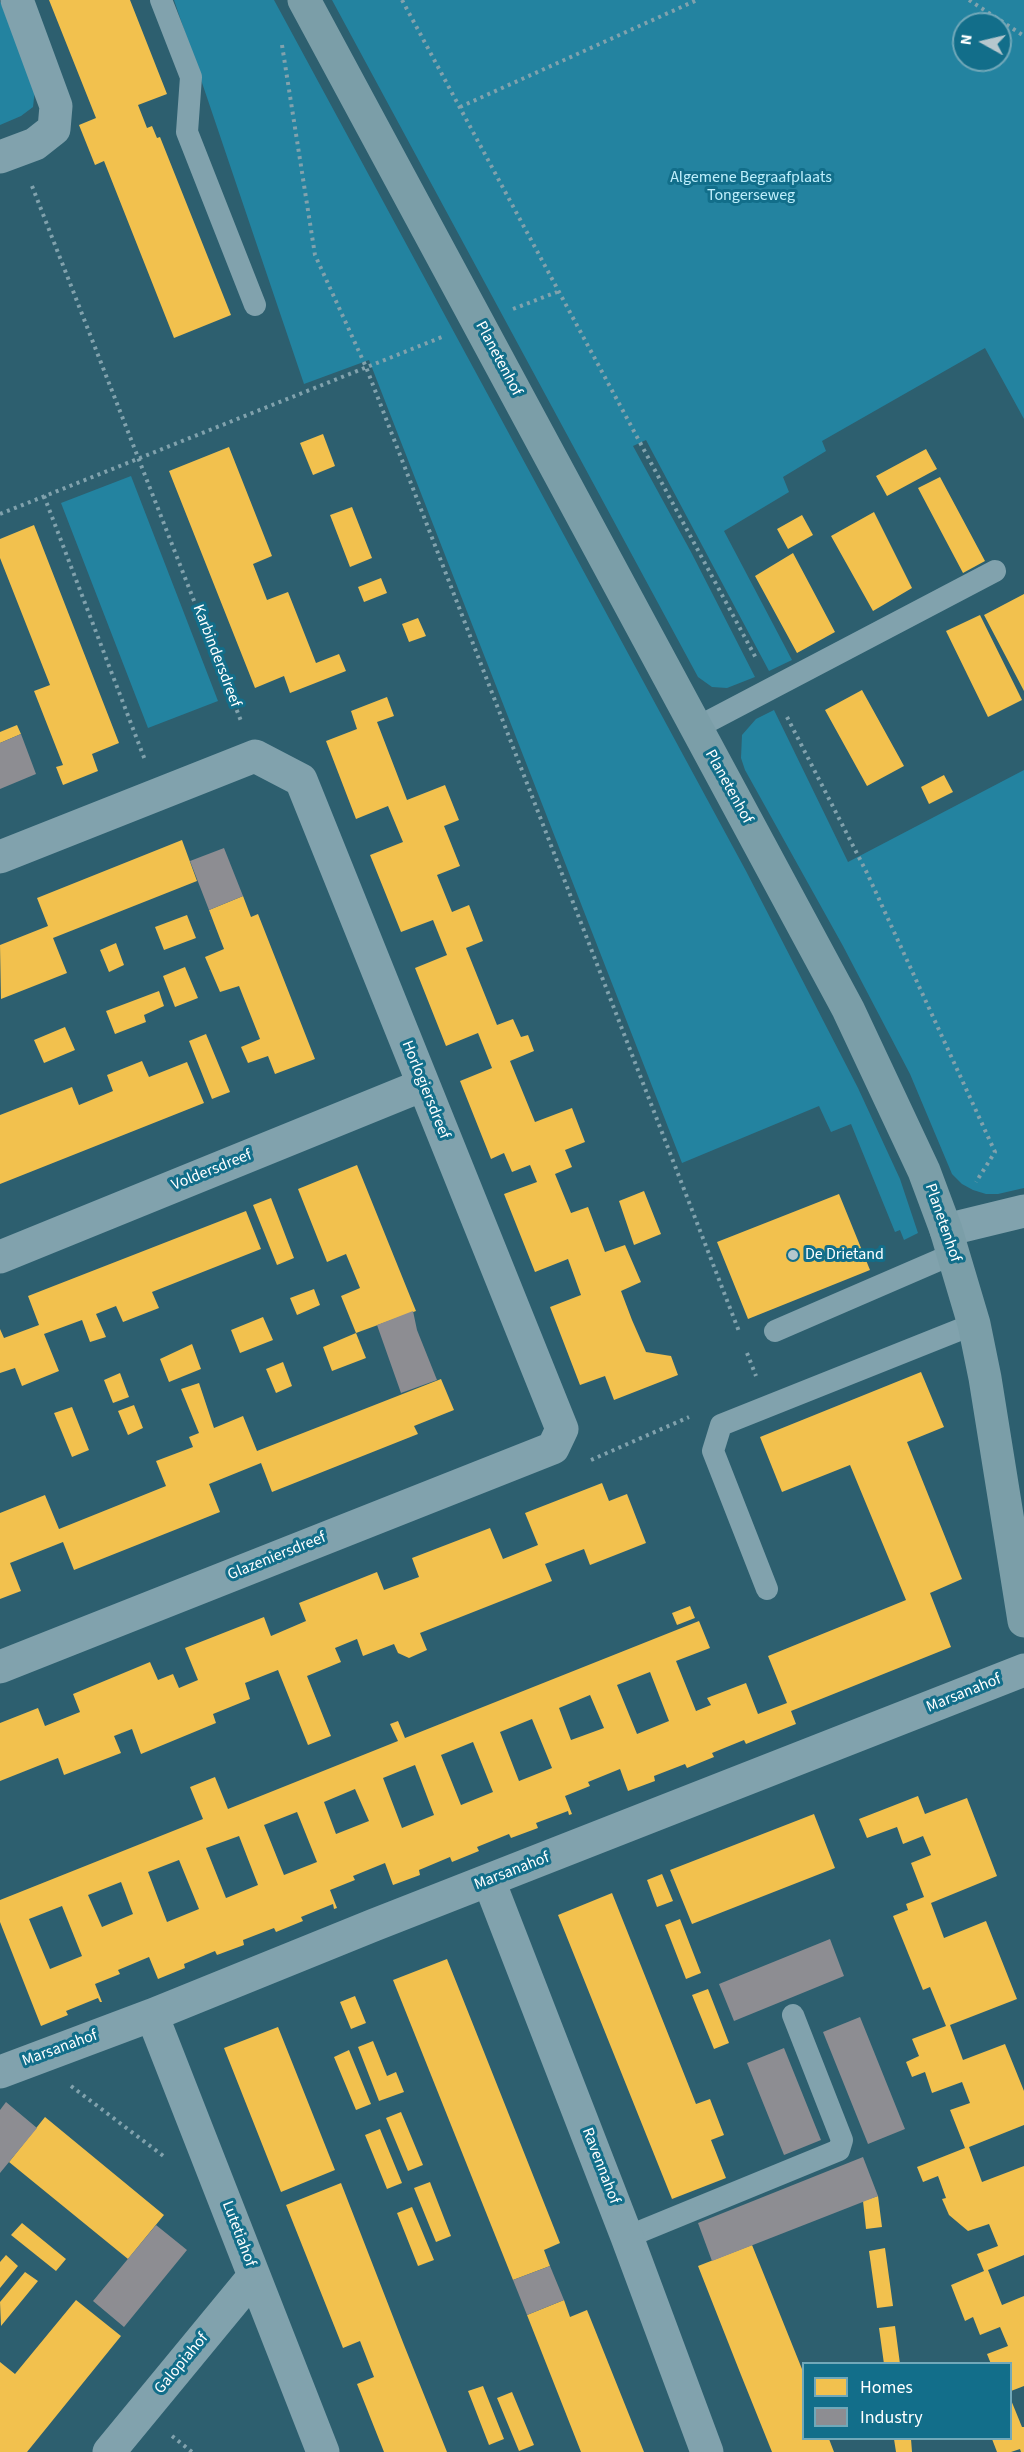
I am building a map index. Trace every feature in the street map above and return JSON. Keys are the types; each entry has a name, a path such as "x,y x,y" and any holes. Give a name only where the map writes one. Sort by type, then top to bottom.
{"street":[{"path":"9,154 35,144 54,129 56,106 16,0"},
{"name":"Planetenhof","path":"304,0 848,1009 920,1161 949,1242 974,1324 985,1378 1024,1621"},
{"path":"0,857 255,756"},
{"name":"Horlogiersdreef","path":"255,756 301,780 562,1429 553,1448"},
{"name":"Voldersdreef","path":"0,1257 423,1085"},
{"path":"949,1242 1024,1211"},
{"name":"Glazeniersdreef","path":"0,1667 553,1448"},
{"name":"Marsanahof","path":"0,2072 152,2015 1024,1670"},
{"name":"Ravennahof","path":"489,1881 627,2236 707,2452"},
{"name":"Lutetiahof","path":"152,2015 323,2452"},
{"name":"Galopiahof","path":"109,2452 254,2276"}],"lane":[{"path":"161,0 191,77 188,132 255,305"},
{"path":"696,728 995,571"},
{"path":"775,1331 949,1242"},
{"path":"767,1589 713,1451 722,1425 974,1324"},
{"path":"627,2236 839,2150 842,2140 793,2016"}],"path":[{"path":"402,0 557,292 773,689 867,873 995,1152 949,1242"},
{"path":"460,107 697,0"},
{"path":"969,0 1024,36"},
{"path":"281,35 315,255 366,367 760,1386"},
{"name":"Karbindersdreef","path":"9,154 138,459 255,756"},
{"path":"0,514 557,292"},
{"path":"44,496 158,794"},
{"path":"35,2058 186,2173 211,2165"}],"green space":[{"path":"174,0 274,0 746,871 858,1088 900,1179 918,1233 904,1240 900,1230 895,1232 851,1124 831,1132 819,1106 682,1163 369,360 304,384"},
{"name":"Algemene Begraafplaats Tongerseweg","path":"332,0 1024,0 1024,419 985,348 822,441 826,451 783,477 789,492 724,531 792,660 769,671 646,440 633,446 755,677 727,688 712,687 698,677"},
{"path":"0,1 35,89 33,107 21,116 0,125"},
{"path":"131,476 218,701 148,728 61,503"},
{"path":"774,710 848,862 1024,770 1024,1188 998,1194 986,1194 962,1184 952,1174 910,1074 843,946 745,770 741,758 742,735 756,719"}],"building: Homes":[{"path":"49,0 130,0 167,94 138,105 147,128 152,126 157,138 160,137 231,315 174,338 104,161 95,165 79,125 96,118"},
{"path":"323,434 335,466 313,475 300,443"},
{"path":"229,447 272,556 253,564 267,600 288,592 316,663 339,654 346,671 290,693 284,676 255,688 169,471"},
{"path":"926,449 937,469 887,496 876,476"},
{"path":"940,477 985,561 963,573 918,488"},
{"path":"352,507 372,558 350,567 330,515"},
{"path":"874,512 912,588 873,611 831,536"},
{"path":"802,515 813,535 788,549 777,529"},
{"path":"34,525 119,743 92,754 98,771 63,785 56,767 63,765 34,691 50,685 0,558 0,539"},
{"path":"793,553 835,632 797,653 755,576"},
{"path":"381,578 387,593 364,602 358,587"},
{"path":"1024,594 1024,691 984,615"},
{"path":"980,615 1022,700 988,717 946,631"},
{"path":"418,618 426,636 409,642 402,624"},
{"path":"862,690 904,766 867,786 825,710"},
{"path":"387,697 394,716 377,722 407,800 445,785 459,820 444,826 460,866 437,875 452,912 469,905 483,941 466,948 497,1025 513,1019 521,1037 528,1035 534,1051 510,1061 535,1122 572,1108 585,1142 565,1150 572,1167 555,1174 571,1213 588,1207 605,1252 625,1245 641,1282 621,1291 632,1320 646,1352 671,1356 678,1375 614,1400 605,1376 580,1385 550,1307 581,1295 568,1259 535,1272 504,1194 537,1182 530,1165 512,1172 504,1153 491,1159 460,1081 492,1068 478,1033 446,1046 415,968 447,955 433,920 401,932 370,855 403,842 388,806 356,819 326,741 357,729 351,711"},
{"path":"17,725 21,734 0,743 0,732"},
{"path":"944,775 953,792 929,804 921,787"},
{"path":"182,840 197,881 53,938 67,973 1,999 0,945 48,926 37,898"},
{"path":"243,896 251,917 258,914 315,1059 275,1074 268,1056 248,1063 241,1047 260,1039 239,986 220,992 205,957 224,949 209,910"},
{"path":"187,915 196,938 164,950 155,927"},
{"path":"116,943 124,965 109,972 100,950"},
{"path":"185,967 198,998 175,1007 163,976"},
{"path":"159,991 164,1006 144,1015 146,1022 115,1034 106,1011"},
{"path":"65,1027 75,1050 44,1063 34,1040"},
{"path":"206,1034 230,1092 212,1099 189,1041"},
{"path":"142,1061 149,1077 187,1062 204,1103 0,1184 0,1115 72,1087 79,1105 113,1091 107,1075"},
{"path":"357,1165 416,1311 356,1333 341,1296 360,1288 346,1254 327,1262 298,1189"},
{"path":"644,1191 661,1234 634,1245 619,1201"},
{"name":"De Drietand","path":"839,1194 870,1270 748,1319 717,1242"},
{"path":"271,1198 294,1258 277,1265 253,1205"},
{"path":"246,1211 261,1249 152,1292 159,1308 123,1322 116,1306 96,1314 106,1337 90,1342 82,1320 44,1334 59,1371 22,1386 15,1368 0,1373 0,1329 4,1338 39,1325 28,1296"},
{"path":"314,1289 320,1305 297,1315 290,1298"},
{"path":"263,1317 273,1340 240,1353 231,1330"},
{"path":"356,1333 366,1358 332,1371 323,1347"},
{"path":"192,1344 201,1369 169,1382 160,1359"},
{"path":"283,1362 292,1386 276,1393 266,1369"},
{"path":"921,1372 944,1427 907,1442 962,1579 930,1593 951,1647 791,1711 796,1724 746,1744 744,1740 712,1753 714,1757 687,1768 685,1764 654,1776 655,1781 628,1791 620,1769 588,1782 590,1786 565,1796 572,1814 569,1815 568,1811 536,1823 538,1828 511,1838 509,1834 477,1847 479,1851 452,1862 450,1857 419,1870 420,1875 393,1885 385,1863 353,1876 355,1880 330,1890 337,1908 334,1909 333,1904 301,1917 303,1921 276,1932 274,1928 243,1940 244,1945 217,1955 215,1951 184,1964 185,1968 158,1979 149,1957 118,1970 120,1974 95,1984 102,2002 98,1998 66,2011 68,2015 41,2026 0,1922 0,1900 203,1819 190,1787 215,1777 228,1809 398,1741 390,1724 398,1721 405,1738 699,1621 710,1648 676,1661 696,1711 711,1705 707,1698 746,1683 758,1714 787,1703 768,1656 906,1600 850,1465 782,1492 760,1437","holes":["650,1672 669,1721 637,1734 617,1685","590,1695 604,1728 571,1740 559,1708","532,1719 552,1768 519,1781 500,1732","473,1742 493,1792 461,1805 441,1755","415,1765 434,1815 402,1828 383,1778","355,1789 369,1821 336,1834 324,1802","297,1812 317,1862 284,1875 264,1825","239,1836 258,1885 226,1898 206,1848","179,1860 199,1909 167,1922 148,1872","121,1882 133,1914 102,1927 88,1895","62,1906 82,1956 50,1969 29,1919"]},
{"path":"120,1373 129,1397 113,1403 104,1380"},
{"path":"441,1379 454,1410 414,1426 418,1434 272,1492 261,1463 209,1484 220,1512 74,1570 63,1542 10,1563 21,1591 0,1599 0,1513 45,1495 59,1529 166,1486 156,1461 193,1447 189,1437 199,1433 181,1389 199,1383 214,1428 243,1416 257,1451"},
{"path":"134,1405 143,1428 128,1435 118,1411"},
{"path":"72,1407 89,1450 72,1457 54,1413"},
{"path":"602,1483 609,1501 627,1494 646,1543 590,1565 584,1549 545,1564 552,1581 420,1633 427,1650 409,1658 398,1653 394,1644 363,1656 357,1639 335,1648 341,1662 307,1676 331,1736 308,1745 278,1670 245,1683 250,1699 213,1714 216,1723 141,1754 132,1729 114,1736 121,1753 64,1775 58,1758 0,1781 0,1723 38,1708 45,1726 80,1712 73,1694 150,1662 158,1680 173,1674 179,1688 198,1680 185,1648 264,1617 271,1636 306,1621 299,1603 377,1572 384,1590 419,1577 412,1558 490,1528 503,1559 538,1545 525,1513"},
{"path":"690,1606 695,1618 677,1625 672,1613"},
{"path":"918,1796 925,1814 967,1798 997,1876 931,1903 944,1938 986,1921 1017,1999 950,2025 963,2060 1005,2044 1024,2091 1024,2125 969,2147 982,2182 1024,2166 1024,2255 988,2270 1002,2305 1024,2296 1024,2386 1012,2391 1012,2362 990,2362 987,2354 1008,2346 1000,2327 980,2335 973,2317 965,2321 951,2285 984,2271 977,2254 998,2246 989,2224 968,2231 949,2215 942,2199 946,2198 938,2176 923,2182 917,2167 965,2148 950,2110 970,2103 962,2082 932,2093 925,2072 912,2077 906,2062 919,2056 912,2039 946,2026 930,1987 923,1990 893,1916 908,1910 906,1904 924,1897 911,1863 931,1855 923,1836 903,1844 897,1827 867,1838 859,1819"},
{"path":"814,1814 835,1868 692,1924 670,1870"},
{"path":"662,1874 673,1901 657,1907 647,1880"},
{"path":"612,1893 696,2104 710,2099 724,2135 711,2140 726,2178 672,2199 558,1915"},
{"path":"680,1919 701,1973 686,1979 665,1925"},
{"path":"447,1959 560,2243 544,2250 550,2266 513,2280 393,1980"},
{"path":"708,1989 729,2043 714,2049 692,1995"},
{"path":"355,1996 366,2023 351,2029 340,2002"},
{"path":"278,2027 335,2170 281,2192 224,2048"},
{"path":"373,2041 387,2076 396,2072 404,2092 379,2101 358,2047"},
{"path":"349,2050 371,2104 356,2110 334,2057"},
{"path":"401,2112 423,2165 408,2171 386,2118"},
{"path":"45,2117 164,2215 128,2259 9,2162"},
{"path":"380,2129 402,2183 387,2189 365,2135"},
{"path":"430,2182 451,2236 436,2242 414,2188"},
{"path":"341,2183 447,2452 384,2452 357,2384 374,2377 360,2341 343,2348 286,2205"},
{"path":"878,2196 882,2227 866,2229 863,2201"},
{"path":"412,2207 434,2260 418,2266 397,2213"},
{"path":"22,2223 66,2259 56,2271 11,2235"},
{"path":"752,2245 802,2369 802,2440 829,2440 834,2452 772,2452 698,2266"},
{"path":"885,2248 893,2306 877,2308 869,2251"},
{"path":"6,2255 18,2266 0,2288 0,2262"},
{"path":"25,2272 38,2281 1,2326 0,2302"},
{"path":"76,2300 121,2336 27,2452 0,2452 0,2362 15,2374"},
{"path":"564,2300 570,2317 587,2310 644,2452 581,2452 527,2315"},
{"path":"895,2326 900,2362 884,2362 879,2328"},
{"path":"483,2386 504,2439 489,2445 468,2391"},
{"path":"512,2392 534,2445 519,2451 497,2398"},
{"path":"1012,2402 1024,2427 1024,2452 1020,2449 1011,2452 997,2452 992,2440 1012,2440"},
{"path":"894,2440 911,2440 912,2452 896,2452"}],"building: Industry":[{"path":"21,734 36,774 0,789 0,743"},
{"path":"224,848 243,896 209,910 190,861"},
{"path":"413,1311 417,1330 437,1380 401,1393 377,1325"},
{"path":"830,1939 844,1976 734,2021 719,1984"},
{"path":"860,2017 905,2129 868,2144 823,2032"},
{"path":"784,2048 821,2140 784,2155 747,2063"},
{"path":"6,2102 37,2128 0,2173 0,2110"},
{"path":"863,2157 878,2196 712,2261 698,2223"},
{"path":"156,2225 187,2250 124,2327 93,2301"},
{"path":"550,2266 564,2300 527,2315 513,2280"}],"place":[{"name":"De Drietand","path":"793,1255"}]}
